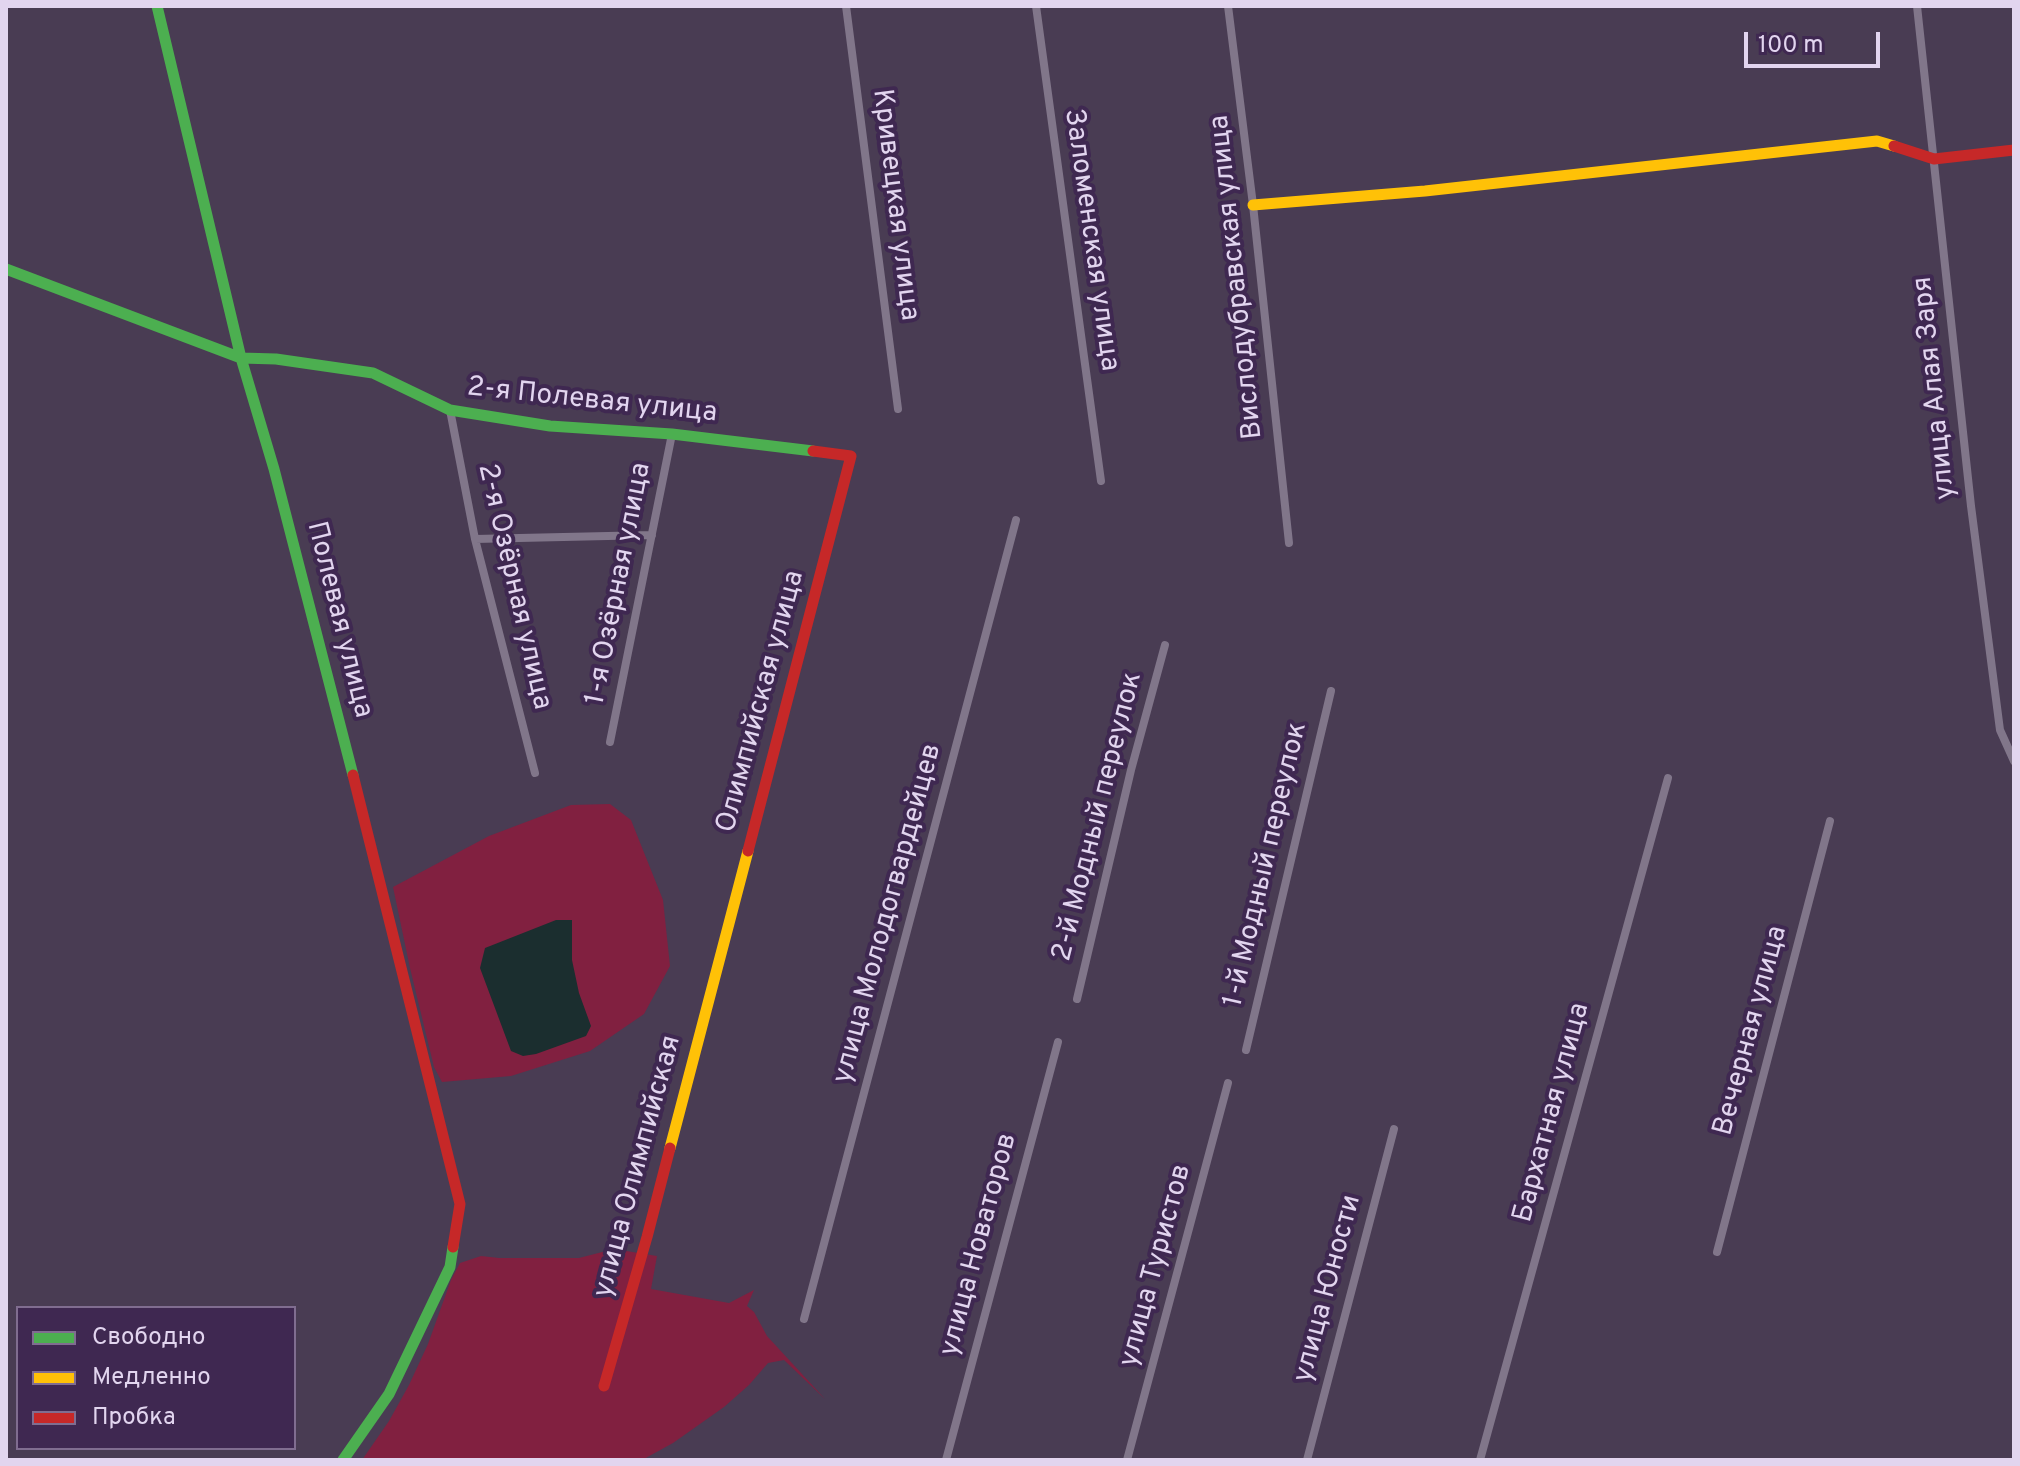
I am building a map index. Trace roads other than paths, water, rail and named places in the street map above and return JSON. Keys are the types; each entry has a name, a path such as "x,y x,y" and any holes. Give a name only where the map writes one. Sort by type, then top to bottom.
{"street":[{"name":"Полевая улица","path":"157,6 241,358 321,645 460,1204 450,1267 389,1394 343,1460"},
{"name":"Кривецкая улица","path":"846,6 898,409"},
{"name":"Заломенская улица","path":"1036,6 1101,481"},
{"name":"Вислодубравская улица","path":"1228,6 1289,543"},
{"name":"улица Алая Заря","path":"1917,6 1971,506 2000,730 2014,761"},
{"path":"1253,205 1425,191 1877,141 1934,159 2014,150"},
{"name":"2-я Полевая улица","path":"6,269 241,358 276,359 373,373 450,410 550,426 672,434 851,456"},
{"name":"2-я Озёрная улица","path":"450,410 475,539 535,773"},
{"name":"1-я Озёрная улица","path":"610,742 672,434"},
{"name":"Олимпийская улица","path":"720,959 851,456"},
{"name":"улица Молодогвардейцев","path":"804,1319 1016,520"},
{"path":"475,539 652,535"},
{"name":"2-й Модный переулок","path":"1077,999 1131,770 1165,645"},
{"name":"1-й Модный переулок","path":"1246,1050 1331,691"},
{"name":"Бархатная улица","path":"1480,1460 1668,778"},
{"name":"Вечерная улица","path":"1717,1252 1830,821"},
{"name":"улица Олимпийская","path":"604,1386 647,1237 720,959"},
{"name":"улица Новаторов","path":"946,1460 1058,1042"},
{"name":"улица Туристов","path":"1127,1460 1228,1083"},
{"name":"улица Юности","path":"1307,1460 1394,1129"}]}
